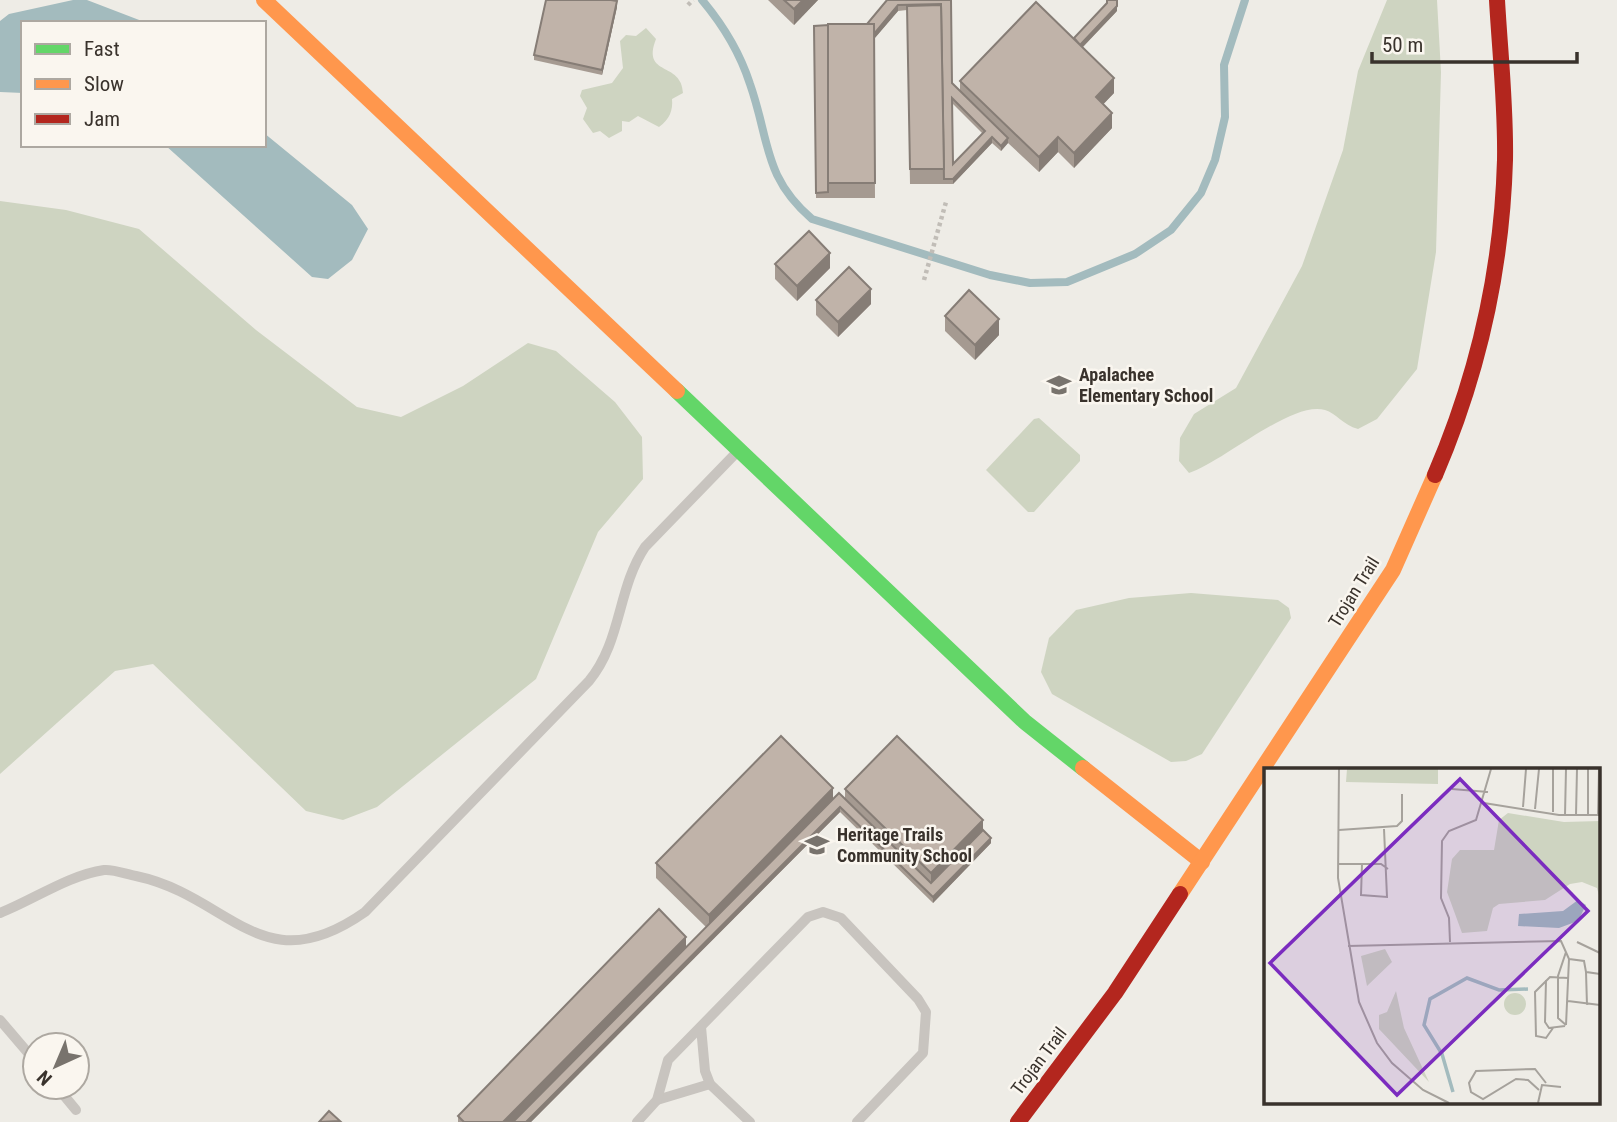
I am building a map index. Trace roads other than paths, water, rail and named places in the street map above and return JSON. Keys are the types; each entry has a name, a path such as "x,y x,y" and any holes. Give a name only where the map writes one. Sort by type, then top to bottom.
{"street":[{"path":"264,0 1025,722 1202,862"},
{"name":"Trojan Trail","path":"1018,1122 1115,993 1392,570 1449,442 1489,315 1499,233 1504,159 1497,0"}],"lane":[{"path":"0,913 69,882 106,870 175,887 245,930 271,939 324,937 346,925 365,912 589,681 608,653 628,575 641,553 738,451"},
{"path":"637,1122 657,1100 668,1060 808,917 823,912 841,918 918,999 926,1013 923,1053 857,1122"},
{"path":"0,1020 21,1045"},
{"path":"701,1027 705,1071 710,1084 750,1122"},
{"path":"657,1100 710,1084"},
{"path":"69,1101 76,1110"}],"water":[{"path":"73,0 87,0 142,21 21,21 21,93 0,92 0,21 9,14"},
{"path":"266,135 352,205 368,229 352,260 328,279 312,277 167,147 266,147"}],"waterway":[{"path":"702,0 724,29 741,61 776,173 784,188 812,219 990,275 1030,283 1067,282 1135,254 1171,230 1201,193 1215,160 1225,117 1224,65 1245,0"}],"place":[{"name":"Apalachee Elementary School","path":"1059,385"},
{"name":"Heritage Trails Community School","path":"817,845"}]}
